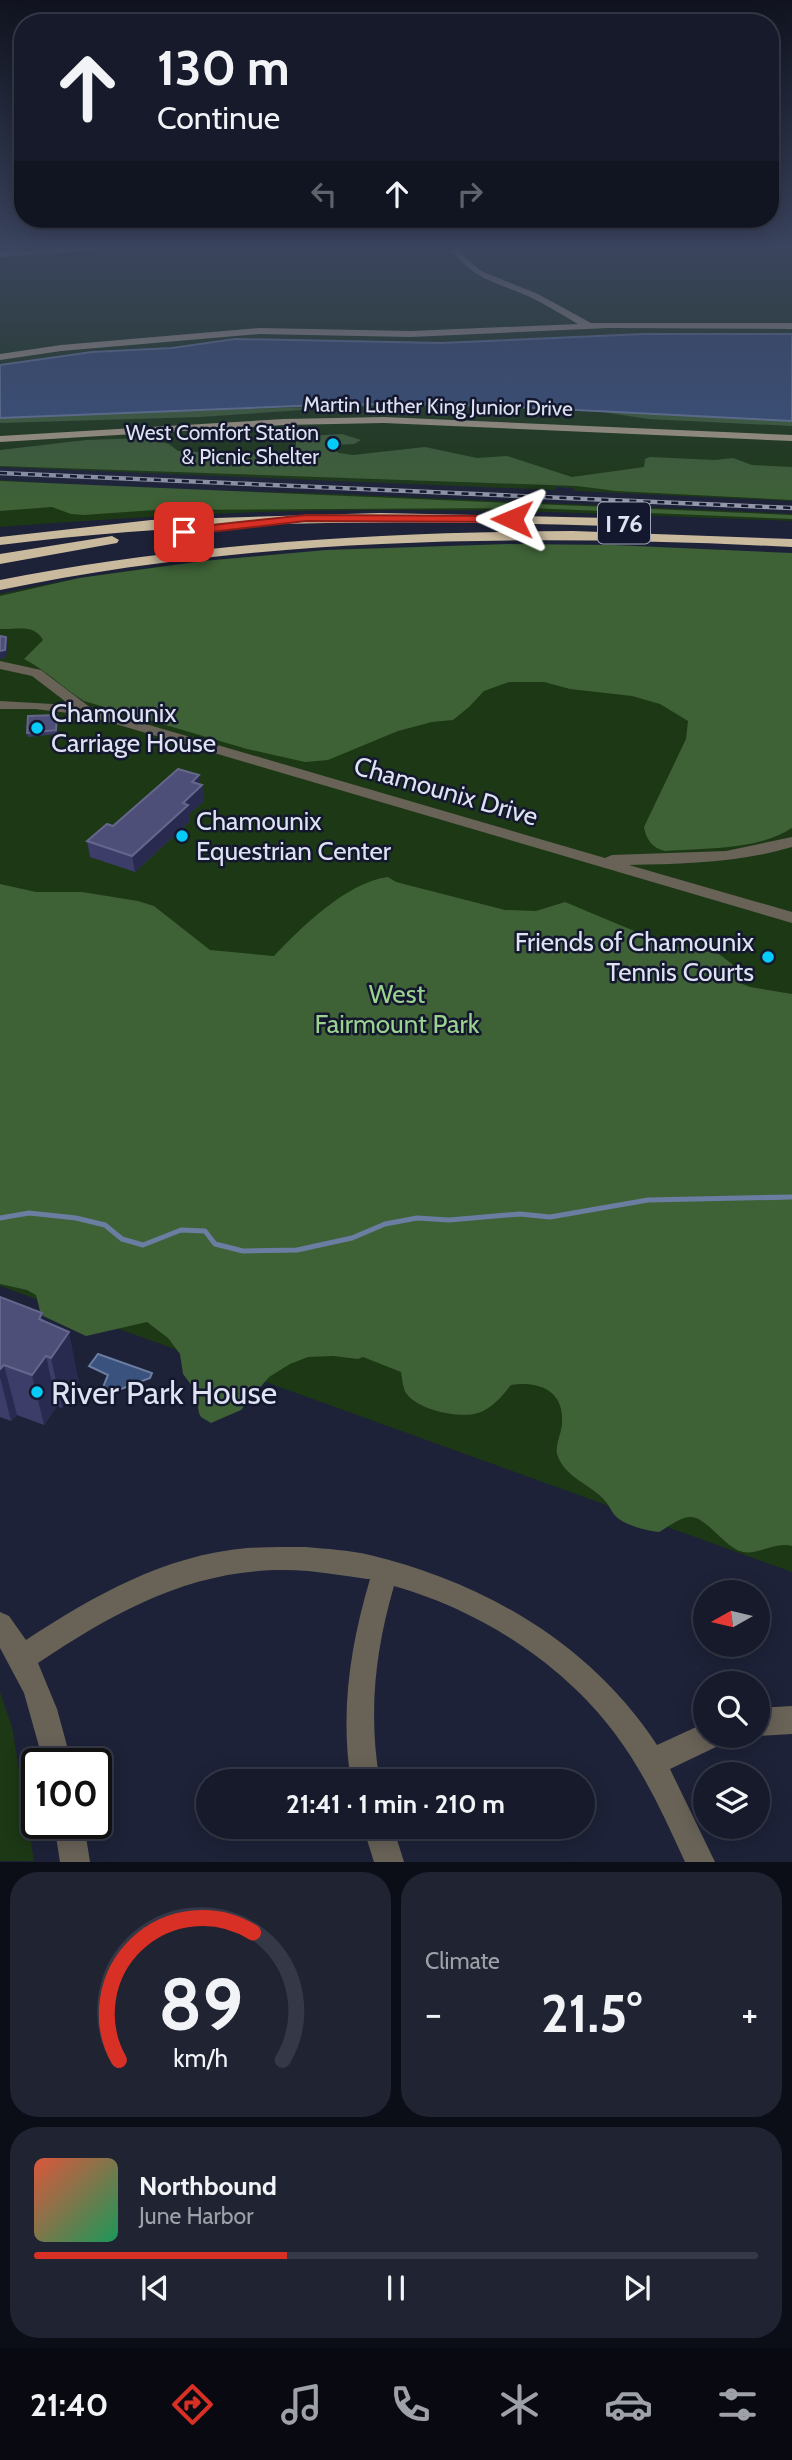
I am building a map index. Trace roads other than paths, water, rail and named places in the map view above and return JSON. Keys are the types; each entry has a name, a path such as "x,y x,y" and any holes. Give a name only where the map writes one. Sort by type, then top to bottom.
{"highway":[{"name":"I 76","path":"0,541 111,526 306,518 547,520 792,532"},
{"path":"0,559 119,539 306,518"},
{"path":"0,532 111,526"},
{"name":"I 76","path":"0,585 98,567 298,544 426,537 536,536 792,543"},
{"path":"0,566 298,544"}],"main road":[{"path":"0,357 61,348 237,333"},
{"path":"355,333 435,333"},
{"name":"Martin Luther King Junior Drive","path":"0,439 372,420 792,438"}],"street":[{"name":"Chamounix Drive","path":"0,664 24,667 40,673 86,711"},
{"name":"Chamounix Drive","path":"0,705 35,705 86,711 792,918"},
{"path":"595,860 725,856 792,842"},
{"path":"22,1658 114,1601 165,1578 210,1566 257,1558 308,1557 385,1572 462,1598 521,1628 598,1692 624,1723 651,1763 700,1861"},
{"path":"365,1769 359,1718 360,1691 367,1638 385,1572"},
{"path":"0,1625 22,1658 42,1702 54,1748"},
{"path":"770,1721 792,1720"},
{"path":"651,1763 693,1743"},
{"path":"71,1839 75,1861"},
{"path":"382,1839 388,1861"}],"water":[{"path":"643,334 792,334 792,421 437,403 0,418 0,365 92,352 172,348 235,339 441,343"},
{"path":"98,1354 152,1373 150,1378 108,1394 101,1392 108,1375 89,1366"}],"waterway":[{"path":"0,1218 29,1213 76,1218 105,1225 122,1239 143,1245 181,1230 205,1231 215,1244 243,1251 297,1250 352,1238 385,1224 417,1218 449,1220 520,1214 550,1217 648,1200 792,1197"}],"railway":[{"path":"0,473 792,508"}],"place":[{"name":"West Comfort Station & Picnic Shelter","path":"333,444"},
{"name":"Chamounix Carriage House","path":"37,728"},
{"name":"Chamounix Equestrian Center","path":"182,836"},
{"name":"Friends of Chamounix Tennis Courts","path":"768,957"},
{"name":"River Park House","path":"37,1392"}],"park label":[{"name":"West Fairmount Park","path":"397,1009"}]}
